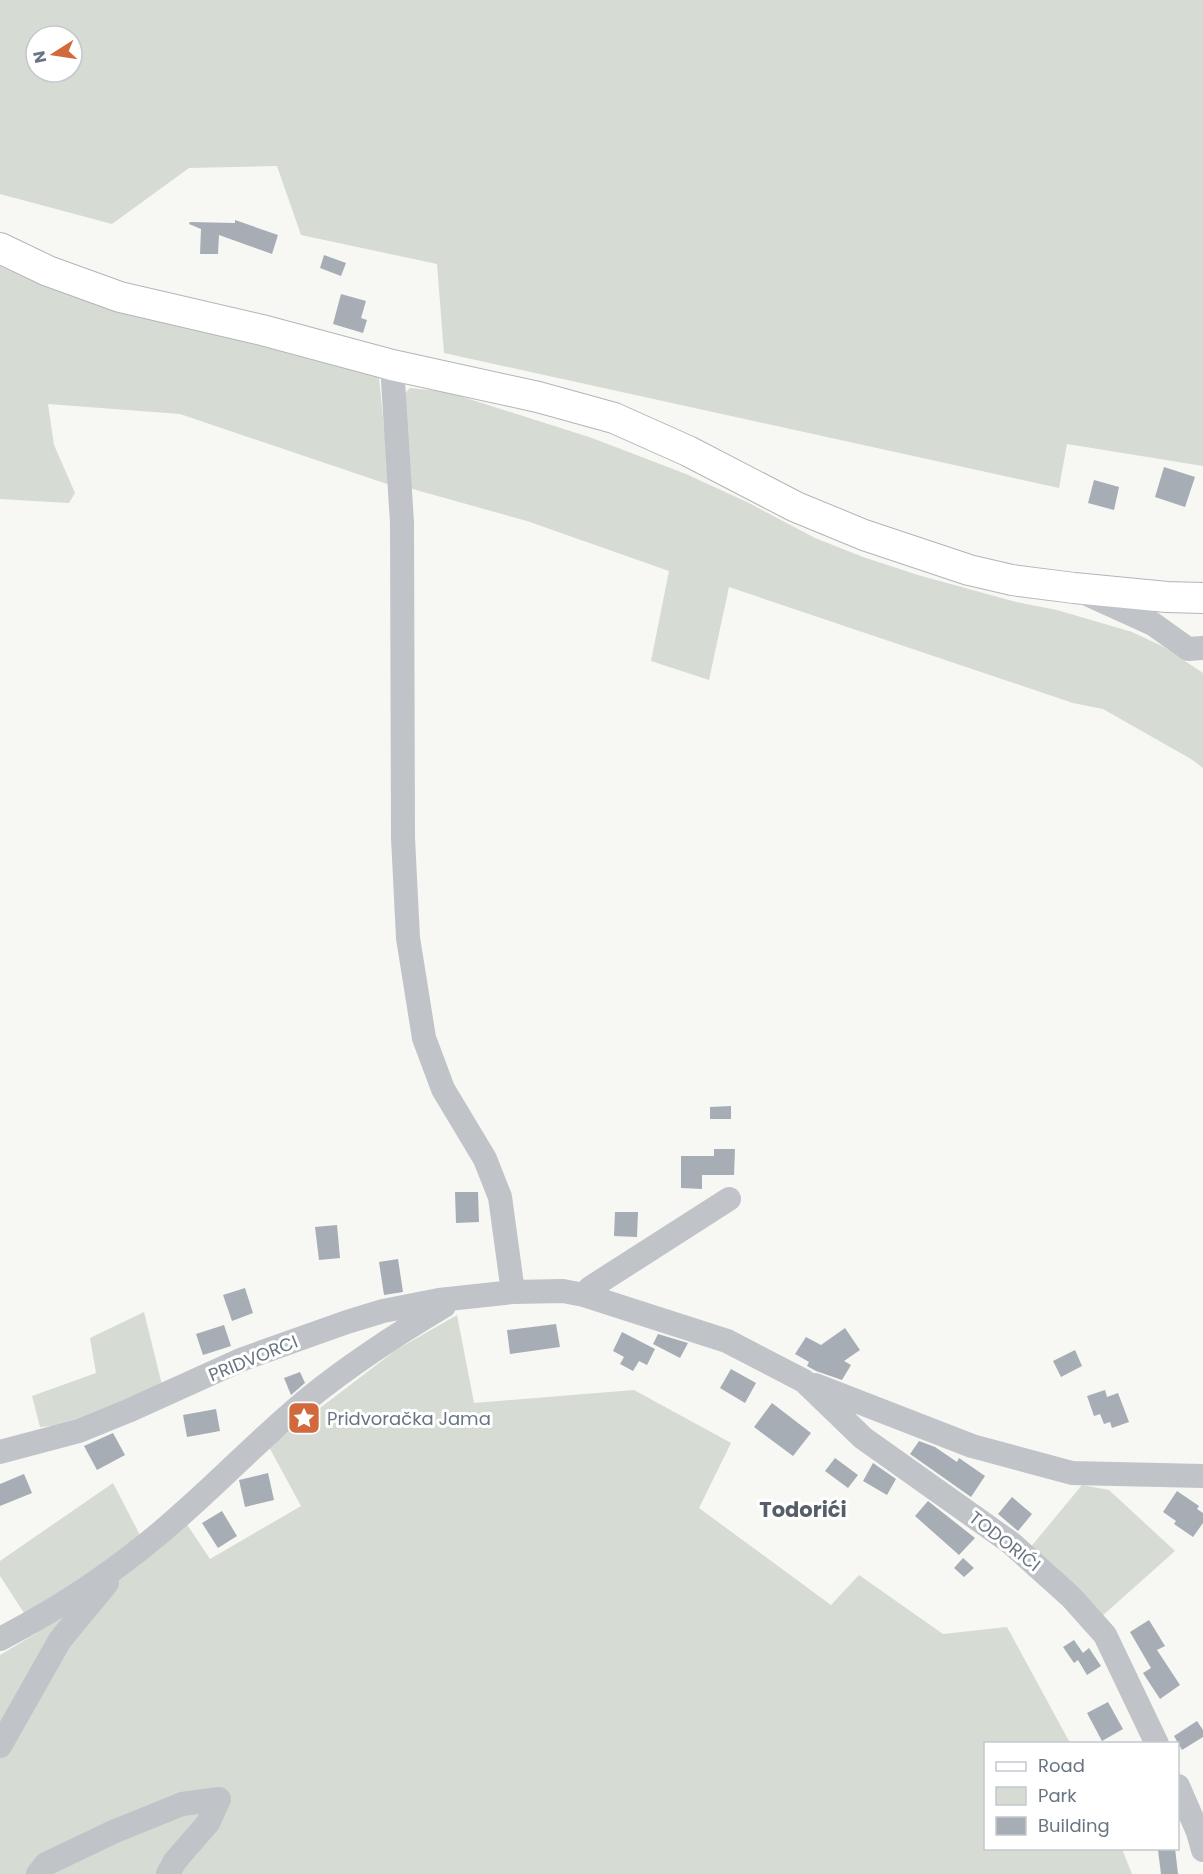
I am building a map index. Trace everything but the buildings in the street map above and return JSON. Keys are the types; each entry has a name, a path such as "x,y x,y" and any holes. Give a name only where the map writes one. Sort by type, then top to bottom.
{"main road":[{"path":"0,248 48,271 120,297 272,332 392,365 615,418 688,451 796,507 864,536 969,570 1012,580 1074,588 1203,598"}],"street":[{"path":"392,365 402,523 403,838 408,938 424,1038 443,1089 484,1159 500,1197 513,1292"},
{"path":"1074,588 1153,624 1198,653"},
{"path":"584,1295 590,1288 729,1199"},
{"name":"TODORIĆI","path":"513,1292 563,1291 584,1295 727,1341 804,1380 972,1446 1072,1473 1203,1476"},
{"name":"PRIDVORCI","path":"0,1452 79,1431 243,1359 346,1322 383,1311 457,1298 513,1292"},
{"path":"0,1639 36,1620 126,1560 183,1513 235,1463 309,1398 385,1341 457,1298"},
{"name":"TODORIĆI","path":"804,1380 864,1438 1011,1543 1071,1597 1105,1635 1157,1742"},
{"path":"0,1746 60,1640 126,1560"},
{"path":"1179,1788 1198,1832 1203,1850"},
{"path":"38,1874 46,1864 113,1832 182,1804 219,1799 208,1823 175,1860 168,1874"}],"green space":[{"path":"0,0 1203,0 1203,466 1067,444 1059,488 444,353 437,264 301,235 277,166 189,168 112,224 0,194"},
{"path":"0,263 146,315 379,378 390,485 180,414 48,404 54,445 75,493 69,503 0,499"},
{"path":"410,388 447,392 592,438 686,474 747,502 815,538 863,557 918,575 1016,602 1057,610 1132,632 1162,646 1203,673 1203,768 1103,709 1073,703 729,587 709,680 651,661 669,571 527,521 409,488 403,395"},
{"path":"144,1312 162,1385 63,1425 40,1427 32,1396 96,1373 90,1338"},
{"path":"457,1315 474,1403 634,1390 731,1443 699,1508 831,1605 859,1575 943,1634 1007,1627 1069,1742 984,1742 984,1850 1122,1850 1132,1874 0,1874 0,1655 37,1633 0,1576 0,1561 113,1483 142,1539 186,1523 210,1559 301,1506 269,1447 396,1350"},
{"path":"1082,1485 1109,1490 1175,1551 1101,1617 1029,1549"}],"place":[{"name":"Pridvoračka Jama","path":"304,1418"}],"district":[{"name":"Todorići","path":"803,1509"}]}
